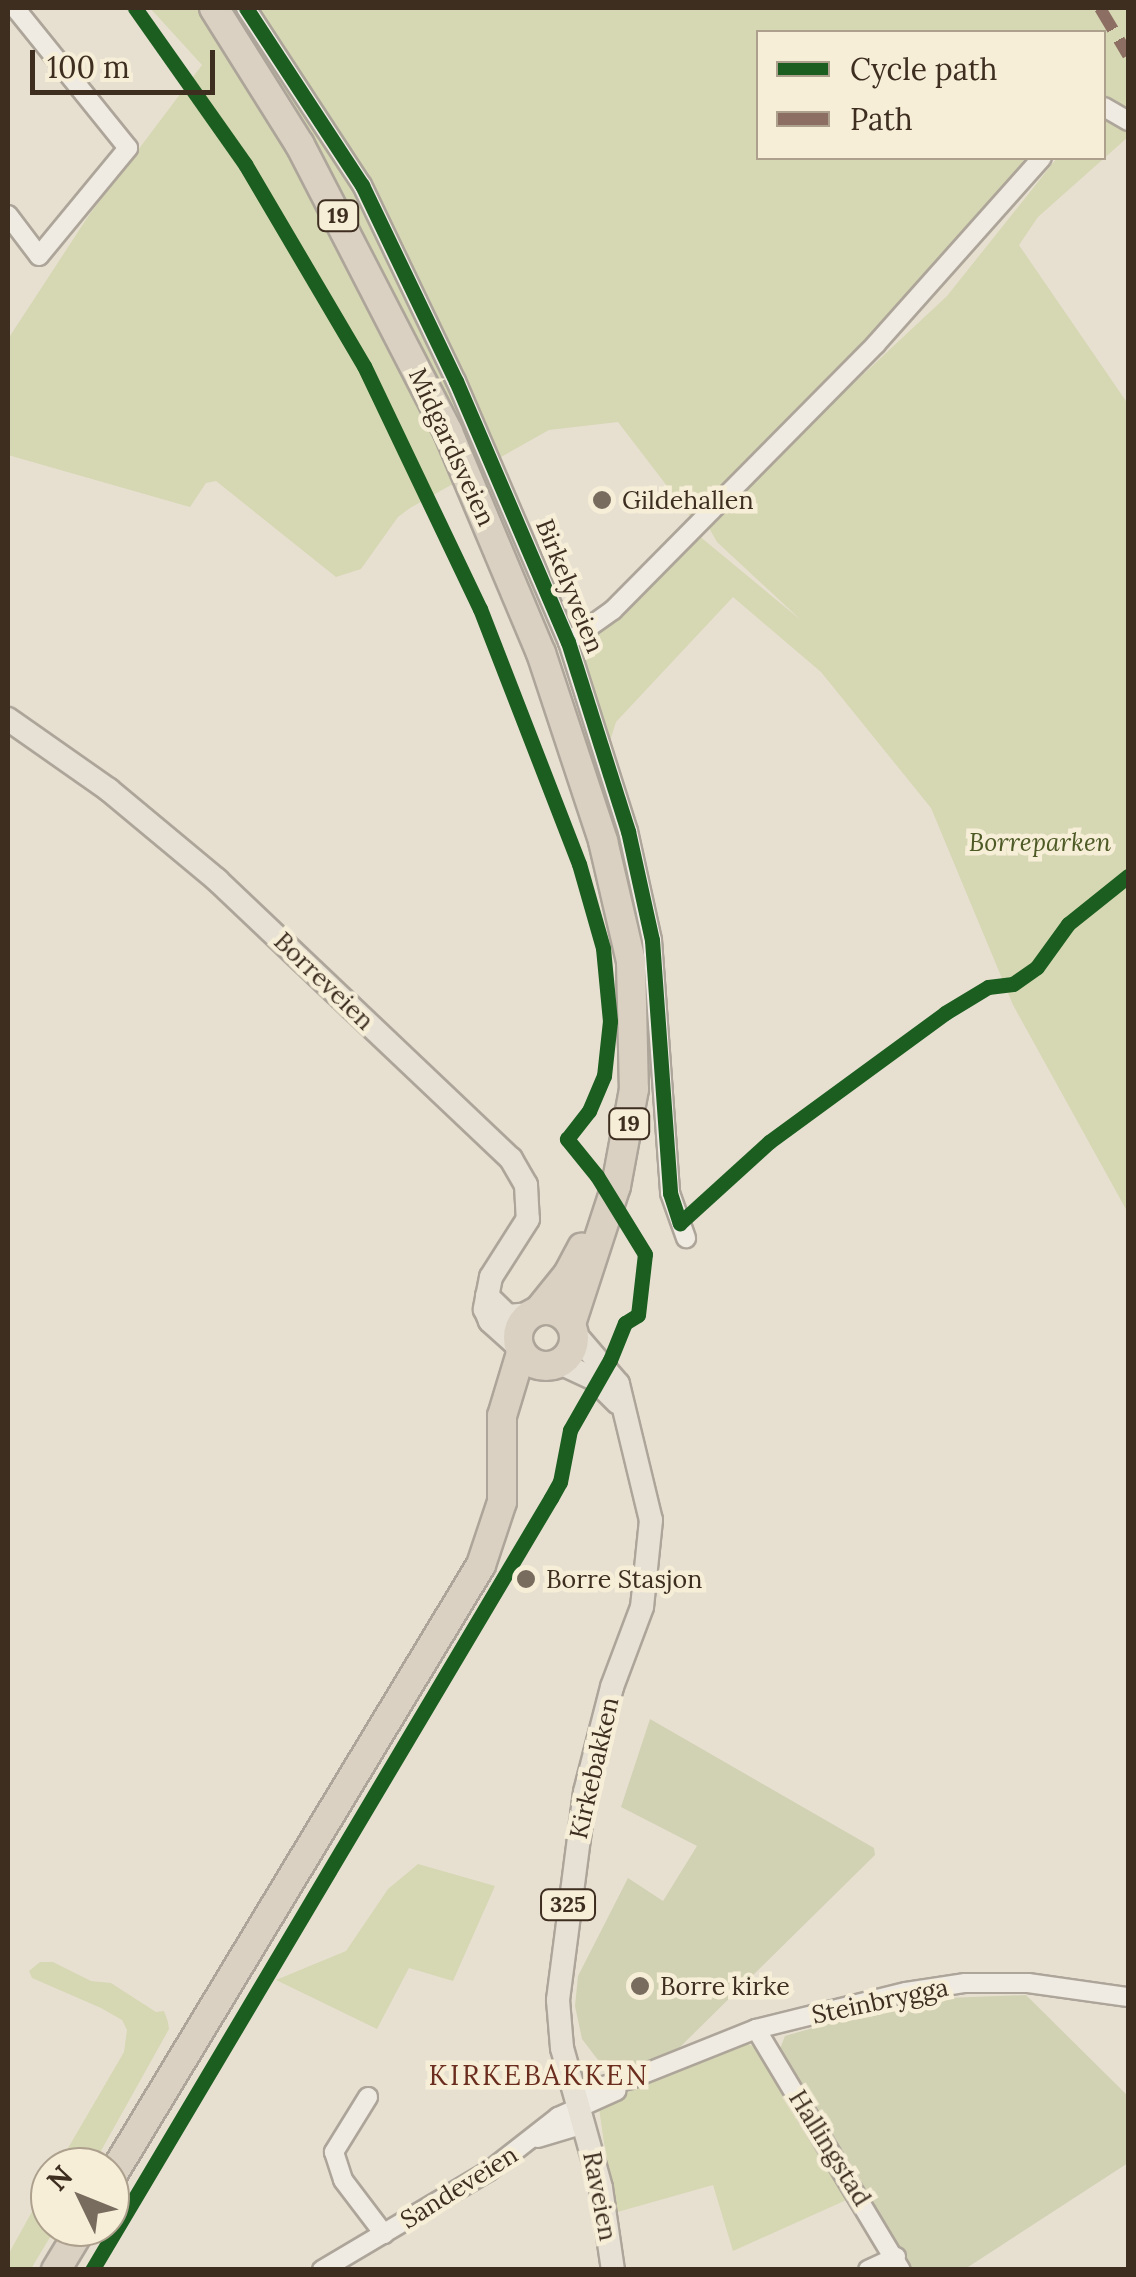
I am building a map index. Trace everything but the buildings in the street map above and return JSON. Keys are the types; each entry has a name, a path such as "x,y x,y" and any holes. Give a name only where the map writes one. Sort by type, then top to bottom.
{"highway":[{"name":"Midgardsveien","path":"214,8 300,145 342,223 478,500 579,762 627,937 635,1004 631,1115 616,1186 572,1328"},
{"name":"Midgardsveien","path":"535,1312 576,1260 607,1176 624,1059 619,917"},
{"path":"535,1312 558,1312 572,1328"},
{"name":"19","path":"130,2147 481,1565 502,1502 502,1416 520,1350 518,1329 535,1312"},
{"name":"19","path":"503,1443 526,1396 572,1350 572,1328"},
{"path":"520,1350 534,1364 556,1365"},
{"path":"56,2270 70,2247"}],"main road":[{"name":"Borreveien","path":"8,719 110,790 217,880 512,1159 526,1184 528,1219 492,1277 487,1296"},
{"path":"487,1296 508,1316 535,1312"},
{"path":"487,1296 485,1309 490,1320 520,1350"},
{"name":"Kirkebakken","path":"572,1328 618,1384 646,1488 651,1547 642,1607 596,1741 576,1848 558,2000 562,2048 580,2108"},
{"name":"Kirkebakken","path":"556,1365 594,1379 629,1417"},
{"name":"Raveien","path":"580,2108 601,2188 613,2270"}],"street":[{"path":"8,215 39,256 128,148 15,8"},
{"name":"Birkelyveien","path":"246,8 362,185 456,380 568,642 628,831 652,940 670,1193 686,1238"},
{"path":"1106,108 1128,121"},
{"name":"Birkelyveien","path":"568,642 614,610 876,344 1040,160"},
{"name":"Steinbrygga","path":"580,2108 641,2074 756,2029 906,1992 965,1983 1028,1982 1128,1997"},
{"name":"Hallingstad","path":"756,2029 898,2263"},
{"name":"Sandeveien","path":"368,2097 334,2152 342,2180 384,2234"},
{"name":"Sandeveien","path":"322,2270 533,2140 558,2117 580,2108"},
{"path":"868,2270 898,2263"}],"green space":[{"path":"150,8 1128,8 1128,137 1106,157 1106,30 756,30 756,160 1042,160 859,353 690,516 618,422 549,430 410,508 398,517 361,569 336,577 216,481 206,483 190,507 8,455 8,339 89,215 202,65"},
{"name":"Borreparken","path":"1055,160 1102,160 1038,217 1019,245 1128,404 1128,1213 1013,1005 931,808 821,672 733,597 616,722 610,741 579,649 585,637 698,535 802,621 717,542 709,528 715,513 947,296"},
{"path":"650,1719 874,1848 875,1855 680,2047 651,2063 629,2066 598,2060 582,2039 575,2006 578,1976 628,1878 663,1901 697,1846 621,1807"},
{"path":"418,1864 495,1886 453,1981 409,1968 377,2029 276,1980 346,1951 388,1889"},
{"path":"40,1962 53,1962 91,1981 111,1983 156,2012 164,2011 169,2029 103,2147 69,2147 124,2052 127,2030 122,2020 32,1978 29,1971"},
{"path":"1026,1995 1128,2096 1128,2163 965,2269 911,2269 778,2054 785,2036 879,2009 946,1998"},
{"path":"743,2041 758,2049 853,2197 733,2251 713,2185 614,2213 599,2108 687,2061"},
{"path":"30,2215 30,2247 44,2247 31,2269 8,2269 8,2255"}],"marked path":[{"path":"1100,8 1128,55"}],"cycle path":[{"path":"92,2270 560,1482 570,1430 610,1360 625,1323 638,1315 645,1254 597,1176 567,1139 589,1111 604,1076 610,1021 603,948 579,864 480,609 364,366 245,164 135,8"},
{"path":"246,8 362,185 456,381 568,642 628,831 652,940 670,1193 680,1223 769,1142 945,1013 988,987 1013,984 1037,967 1068,924 1128,876"}],"place":[{"name":"Gildehallen","path":"602,500"},
{"name":"Borre Stasjon","path":"526,1579"},
{"name":"Borre kirke","path":"640,1986"}],"district":[{"name":"KIRKEBAKKEN","path":"539,2075"}]}
